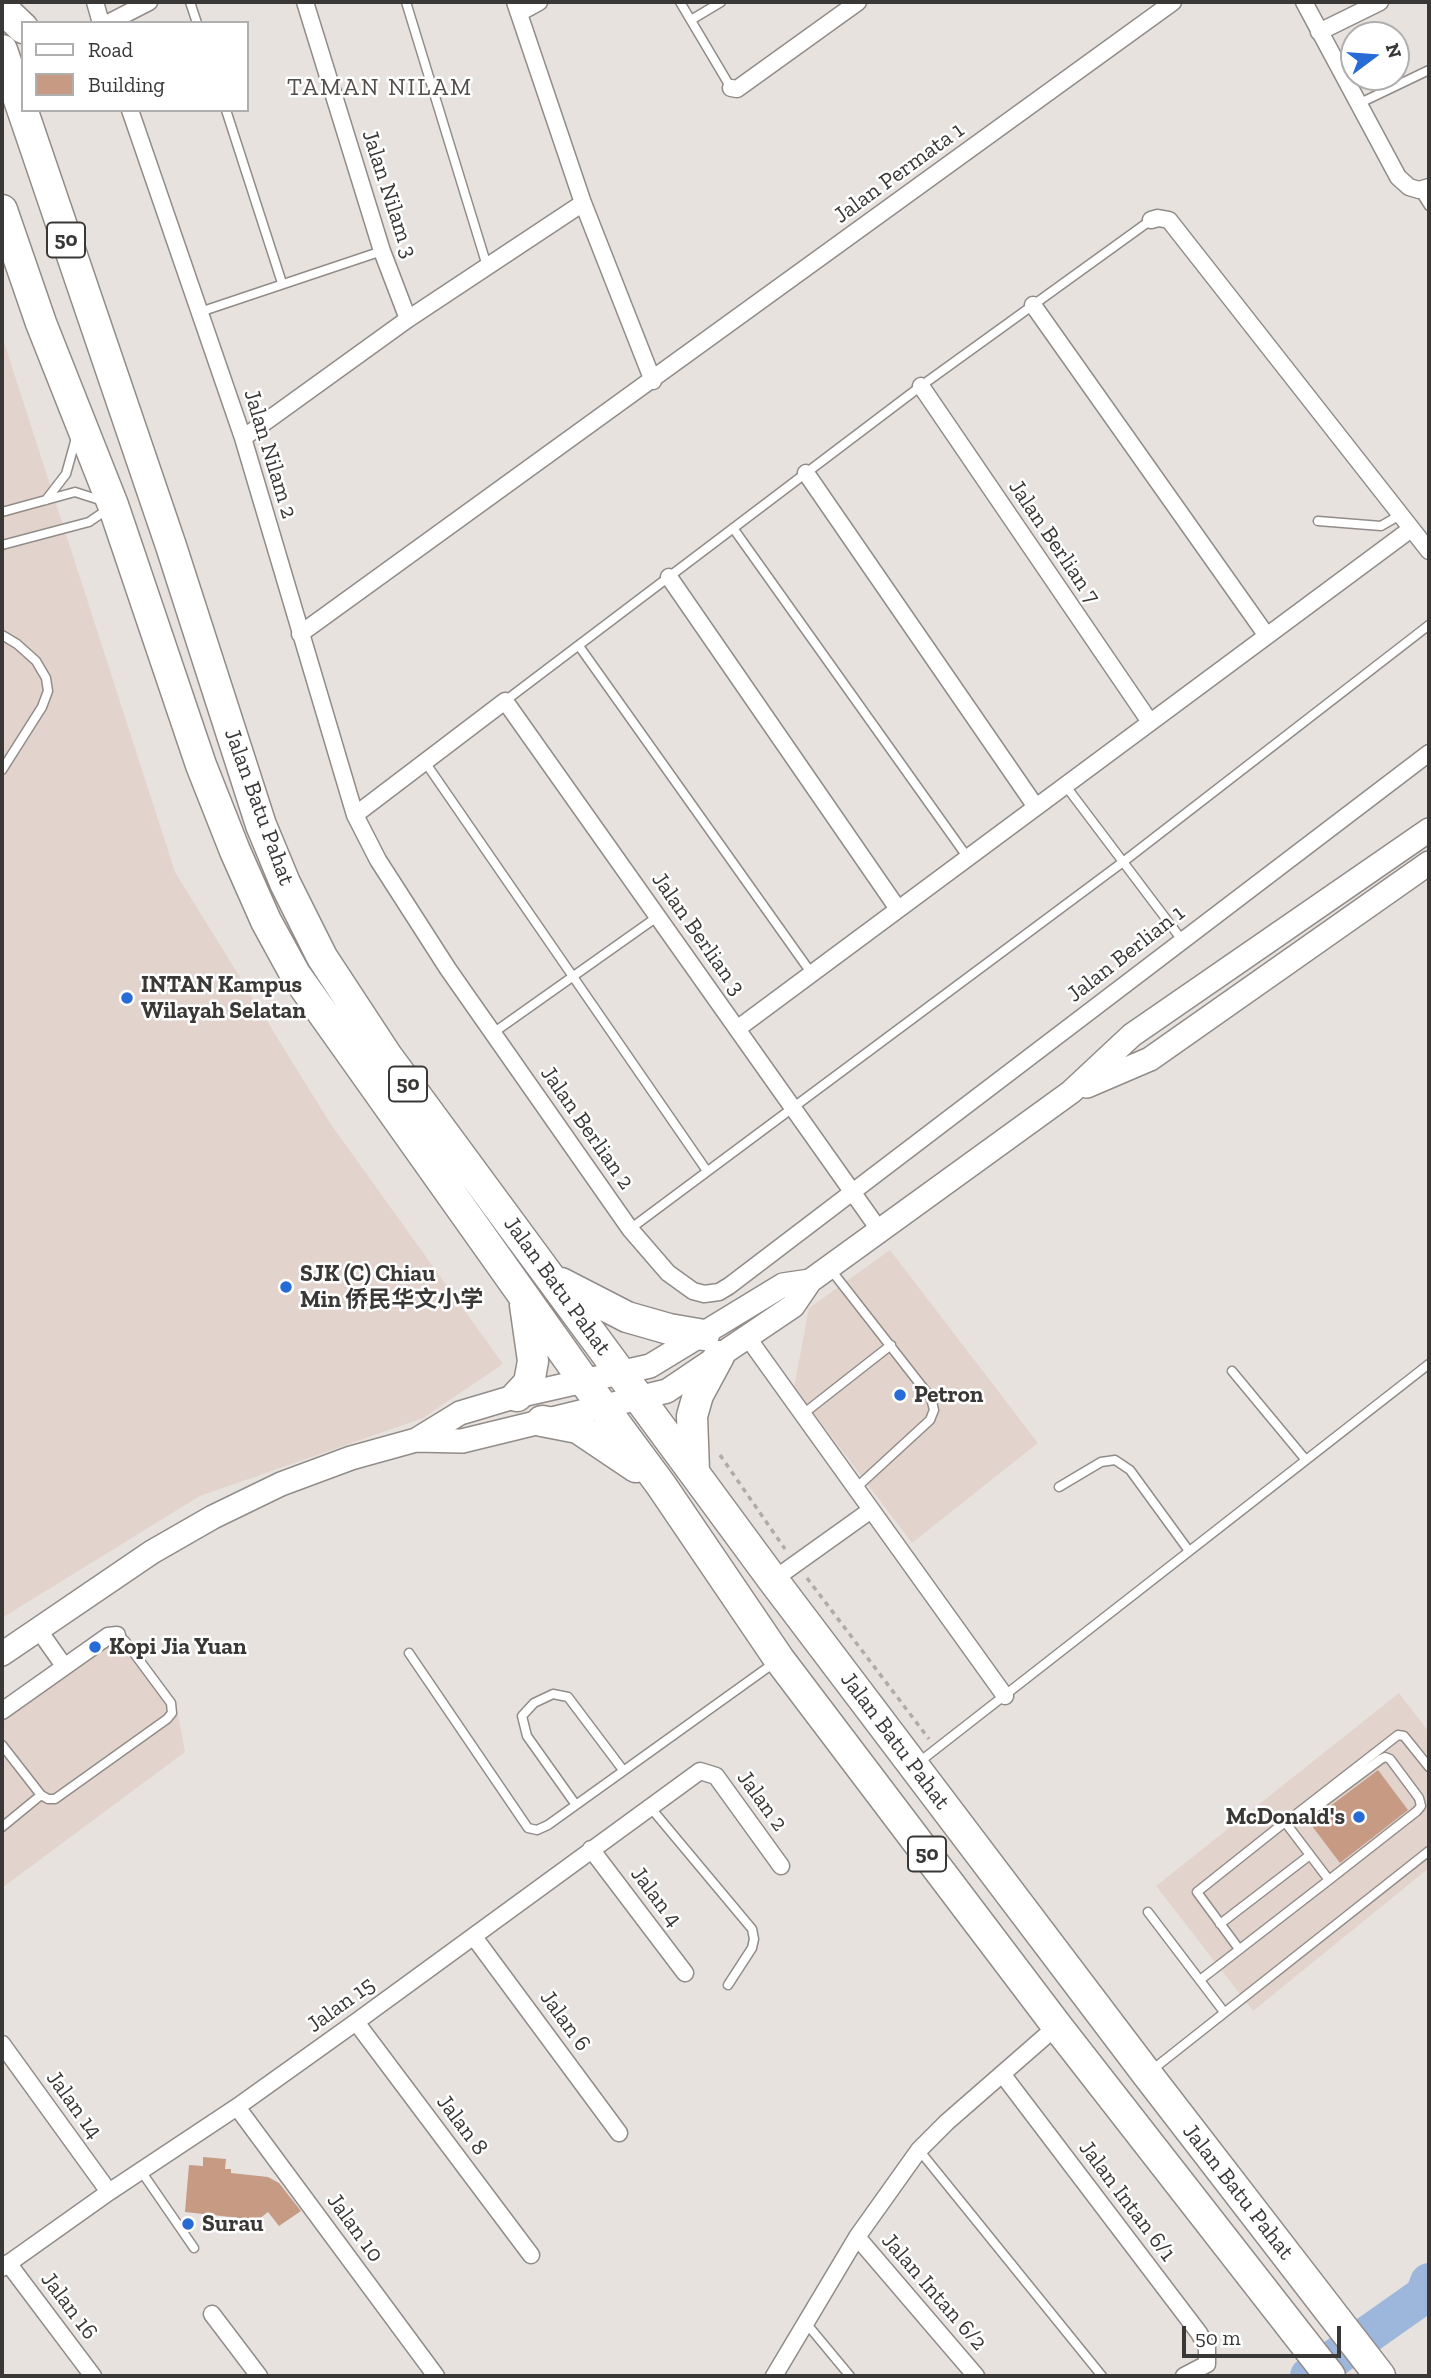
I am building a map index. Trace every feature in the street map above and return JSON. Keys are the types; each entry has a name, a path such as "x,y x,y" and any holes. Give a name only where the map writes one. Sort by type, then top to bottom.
{"highway":[{"path":"2,8 21,26"},
{"name":"Jalan Batu Pahat","path":"2,50 21,106"},
{"name":"Jalan Batu Pahat","path":"23,112 171,546 261,825 285,883 322,957 387,1056 694,1471 790,1567 1147,2074 1380,2376"},
{"path":"32,139 39,112"},
{"name":"Jalan Batu Pahat","path":"2,210 41,323 113,505 201,765 266,921 295,974 603,1408 661,1485 779,1659 1057,2026 1330,2376"},
{"path":"131,429 131,462 126,488 113,505 147,526 171,546"},
{"path":"551,1278 627,1317 712,1345 692,1416 694,1471"},
{"path":"517,1396 530,1383 533,1361 524,1297"},
{"path":"542,1421 579,1428 661,1485"}],"street":[{"path":"95,2 100,21"},
{"path":"112,21 149,2"},
{"name":"Jalan Nilam 3","path":"306,2 382,251 408,319"},
{"path":"539,2 517,7 583,203 653,380"},
{"path":"731,88 737,89 858,2"},
{"name":"Jalan Permata 1","path":"300,634 1173,2"},
{"path":"1304,2 1398,177 1409,187 1424,189"},
{"path":"1319,32 1380,2"},
{"name":"Jalan Nilam 2","path":"131,112 243,438 355,815"},
{"path":"243,438 408,319 583,203"},
{"path":"1152,220 1169,220 1429,551"},
{"path":"1034,305 1267,636"},
{"name":"Jalan Berlian 7","path":"921,386 1150,722"},
{"path":"806,473 1036,807"},
{"path":"737,1029 1411,529"},
{"path":"668,577 898,909"},
{"path":"355,815 505,701"},
{"name":"Jalan Berlian 3","path":"505,701 880,1231"},
{"name":"Jalan Berlian 1","path":"853,1194 1429,753"},
{"name":"Jalan Berlian 2","path":"355,815 378,860 493,1033 630,1228 668,1273 681,1284 704,1294 719,1292 853,1194"},
{"path":"2,1654 152,1552 281,1483 351,1458 416,1440 460,1413 517,1396 650,1366 712,1345 748,1338 793,1306 810,1281 1071,1093 1132,1035 1429,830"},
{"path":"1071,1093 1150,1059 1429,863"},
{"path":"416,1440 462,1441 667,1391 712,1345 783,1285 810,1281"},
{"path":"748,1338 1005,1696"},
{"path":"790,1567 872,1510"},
{"path":"38,1629 64,1666"},
{"path":"2,1711 108,1636 117,1635"},
{"name":"Jalan 15","path":"5,2265 237,2107 701,1771"},
{"name":"Jalan 2","path":"701,1771 716,1776 781,1866"},
{"name":"Jalan 4","path":"591,1849 685,1973"},
{"name":"Jalan 6","path":"474,1937 619,2133"},
{"name":"Jalan 8","path":"356,2022 531,2255"},
{"path":"774,2376 857,2237 919,2150 947,2122 1057,2026"},
{"name":"Jalan 14","path":"2,2044 109,2192"},
{"name":"Jalan Intan 6/1","path":"1003,2075 1199,2333 1208,2348 1207,2364 1184,2376"},
{"name":"Jalan 10","path":"237,2107 436,2376"},
{"name":"Jalan Intan 6/2","path":"857,2237 976,2376"},
{"name":"Jalan 16","path":"5,2265 93,2376"},
{"path":"212,2314 259,2376"}],"lane":[{"path":"190,2 196,21"},
{"path":"406,2 487,266"},
{"path":"680,2 731,88"},
{"path":"691,20 721,2"},
{"path":"1358,104 1429,70"},
{"path":"227,112 282,283"},
{"path":"1424,189 1429,206"},
{"path":"505,701 921,386 1152,220"},
{"path":"200,312 382,251"},
{"path":"46,500 66,474 72,460 79,420"},
{"path":"2,512 75,492 113,505"},
{"path":"2,545 89,522 113,505"},
{"path":"1318,521 1381,526 1400,514"},
{"path":"733,528 968,858"},
{"path":"630,1228 1123,862 1429,625"},
{"path":"2,635 36,661 46,678 48,691 41,708 2,770"},
{"path":"579,646 812,974"},
{"path":"425,762 707,1171"},
{"path":"1065,785 1182,940"},
{"path":"493,1033 657,916"},
{"path":"829,1268 931,1398 934,1410 930,1420 856,1488"},
{"path":"803,1414 891,1345"},
{"path":"925,1758 1429,1364"},
{"path":"1232,1371 1305,1459"},
{"path":"1059,1487 1101,1462 1115,1460 1130,1469 1189,1551"},
{"path":"2,1745 41,1795 55,1799 167,1719 172,1713 171,1703 125,1640 117,1635"},
{"path":"409,1653 528,1828 537,1830 548,1825 779,1659"},
{"path":"576,1805 527,1736 522,1716 534,1703 553,1694 568,1697 624,1770"},
{"path":"1239,1949 1197,1895 1198,1890 1398,1735 1404,1736 1429,1767"},
{"path":"1200,1980 1421,1806 1419,1798 1397,1768 1385,1757 1306,1815 1285,1822"},
{"path":"2,1827 41,1795"},
{"path":"650,1807 752,1929 754,1939 751,1948 728,1985"},
{"path":"1285,1822 1329,1880"},
{"path":"1147,2074 1429,1851"},
{"path":"1220,1924 1310,1855"},
{"path":"1148,1912 1224,2012"},
{"path":"919,2150 1102,2376"},
{"path":"141,2171 194,2248"},
{"path":"806,2323 850,2376"}],"path":[{"path":"716,1450 790,1567 925,1758"}],"shaded area":[{"name":"INTAN Kampus Wilayah Selatan","path":"2,336 175,872 330,1123 503,1364 423,1418 200,1496 2,1618"},
{"path":"890,1250 1038,1443 912,1543 794,1387 809,1308"},
{"path":"123,1629 176,1704 185,1752 2,1888 2,1704 102,1631"},
{"path":"1399,1693 1429,1732 1429,1868 1253,2011 1156,1886"}],"building":[{"name":"McDonald's","path":"1378,1770 1408,1810 1340,1863 1309,1822"},
{"path":"203,2157 226,2159 225,2169 231,2169 231,2173 268,2177 279,2183 301,2211 279,2226 268,2212 258,2220 185,2212 189,2165 203,2166"}],"waterway":[{"path":"1309,2376 1424,2295 1429,2282"}],"place":[{"name":"INTAN Kampus Wilayah Selatan","path":"127,998"},
{"name":"SJK (C) Chiau Min 侨民华文小学","path":"286,1287"},
{"name":"Petron","path":"900,1395"},
{"name":"Kopi Jia Yuan","path":"95,1647"},
{"name":"McDonald's","path":"1359,1817"},
{"name":"Surau","path":"188,2224"}],"district":[{"name":"TAMAN NILAM","path":"380,88"}]}
